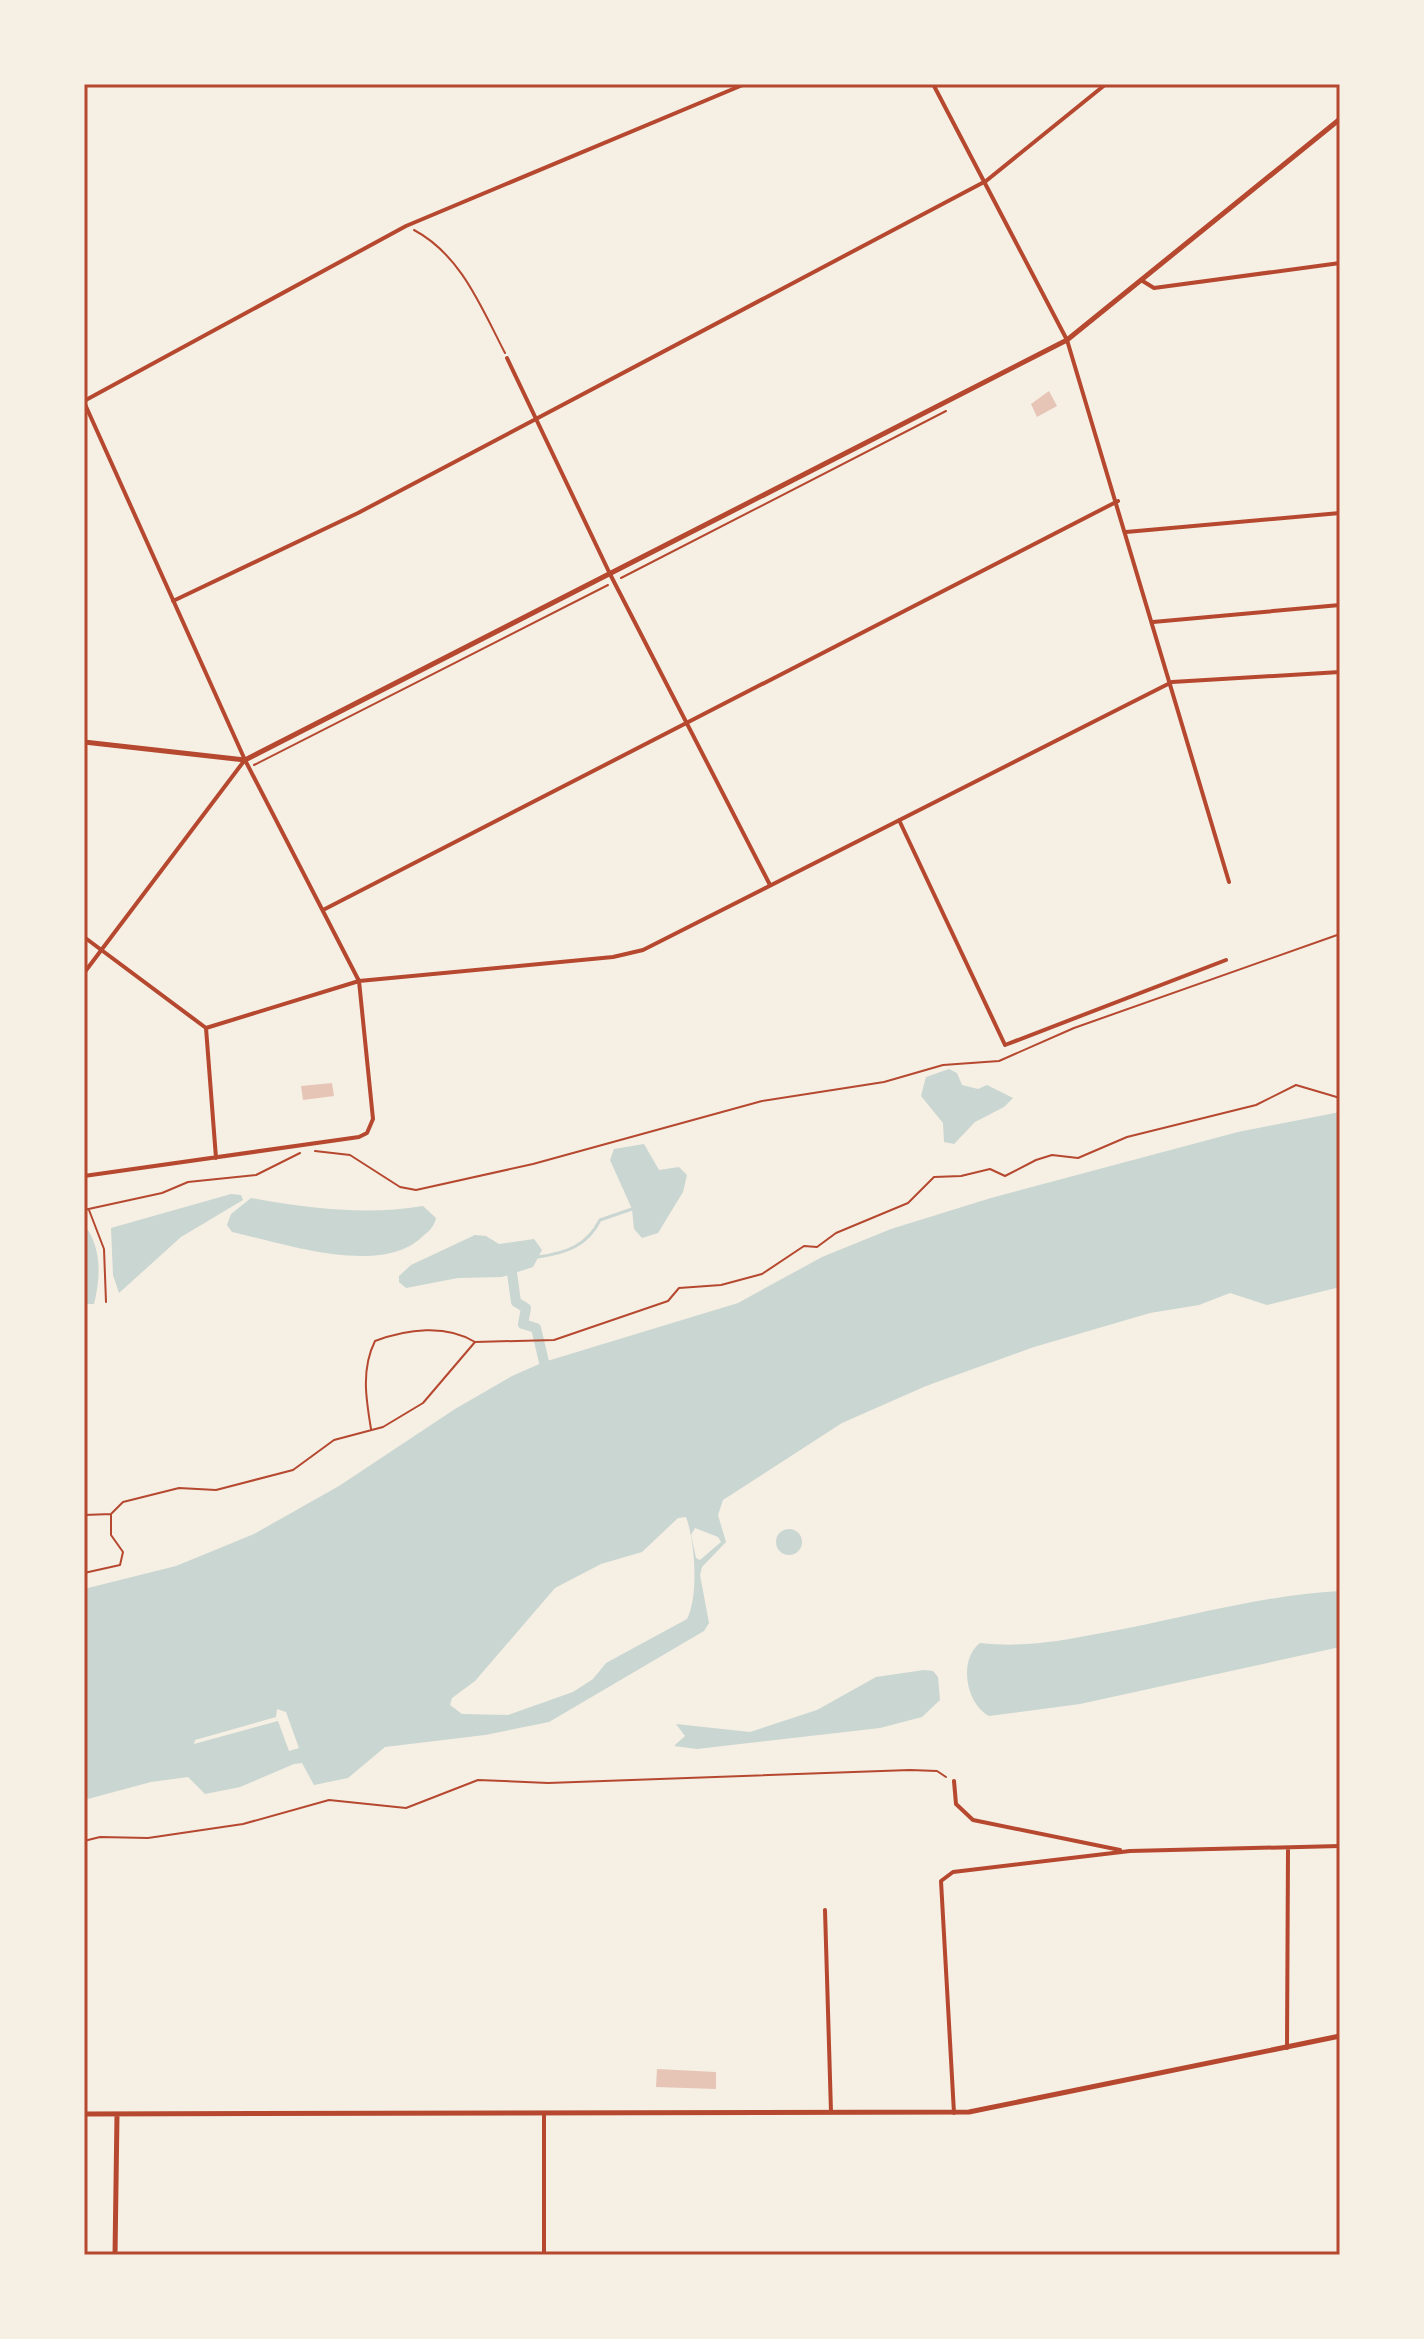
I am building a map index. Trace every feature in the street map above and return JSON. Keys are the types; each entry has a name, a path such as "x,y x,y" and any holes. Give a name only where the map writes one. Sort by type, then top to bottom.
{"street":[{"path":"84,1176 359,1137 367,1133 373,1119 359,981 248,767 84,402 406,226 745,84"},
{"path":"933,84 1067,340 1118,501 1229,882"},
{"path":"173,601 358,513 986,181 1106,84"},
{"path":"84,973 245,760 1067,340 1340,119"},
{"path":"1141,280 1154,288 1340,263"},
{"path":"507,358 538,417 610,574 770,885"},
{"path":"323,910 1118,501"},
{"path":"1126,532 1340,513"},
{"path":"1153,622 1340,605"},
{"path":"206,1028 359,981 613,957 643,950 1172,682 1340,672"},
{"path":"84,742 245,760"},
{"path":"899,820 1005,1045 1226,960"},
{"path":"84,937 206,1028 216,1158"},
{"path":"954,1781 956,1804 973,1820 1130,1851"},
{"path":"954,2113 941,1881 953,1872 1130,1851 1340,1846"},
{"path":"1287,2048 1288,1848"},
{"path":"825,1910 831,2113"},
{"path":"84,2114 954,2113 1000,2108 1340,2036"},
{"path":"544,2114 544,2255"},
{"path":"115,2255 117,2115"}],"path":[{"path":"406,226 435,241 448,262 465,275 507,358"},
{"path":"248,767 955,407"},
{"path":"84,1210 151,1196 188,1182 256,1175 295,1155 315,1151 350,1155 369,1164 400,1187 416,1190 533,1164 762,1101 884,1082 943,1065 999,1061 1074,1028 1340,934"},
{"path":"371,1429 366,1399 366,1359 375,1341 393,1334 455,1330 475,1342 554,1340 668,1301 679,1288 721,1285 762,1274 804,1246 817,1247 836,1233 908,1203 934,1177 961,1176 990,1169 1005,1176 1052,1155 1078,1158 1127,1137 1256,1105 1296,1085 1340,1098"},
{"path":"89,1209 104,1249 106,1302"},
{"path":"84,1515 111,1514 123,1502 179,1488 216,1490 293,1470 334,1440 383,1427 423,1403 475,1342"},
{"path":"84,1573 120,1565 123,1552 111,1535 111,1514"},
{"path":"84,1841 100,1837 148,1838 243,1824 329,1800 406,1808 478,1780 548,1783 910,1770 937,1771 954,1781"}],"shaded area":[{"path":"949,1069 957,1073 962,1085 978,1089 987,1085 1013,1098 1004,1107 975,1122 954,1144 944,1142 943,1123 921,1096 926,1077"},
{"path":"1340,1112 1340,1287 1267,1305 1230,1293 1199,1305 1150,1313 1034,1347 926,1386 842,1423 723,1500 718,1515 726,1542 702,1567 700,1575 709,1623 704,1631 549,1722 485,1735 385,1747 348,1778 314,1785 302,1763 240,1787 205,1794 188,1777 151,1782 84,1800 84,1589 176,1566 254,1534 339,1486 455,1409 512,1376 544,1362 738,1303 822,1257 891,1229 991,1198 1238,1132","holes":["686,1517 693,1554 693,1597 687,1619 606,1663 593,1679 573,1692 508,1715 462,1714 450,1705 452,1698 475,1681 555,1588 601,1564 642,1552 678,1518","695,1528 718,1537 721,1542 700,1560 696,1558 691,1535","277,1709 286,1712 299,1748 289,1751 278,1721 194,1744 195,1740 276,1717"]},
{"path":"644,1144 659,1170 679,1167 687,1175 683,1192 658,1233 642,1238 634,1229 632,1209 610,1160 614,1149"},
{"path":"231,1194 241,1195 243,1200 181,1237 119,1293 113,1275 111,1228"},
{"path":"251,1198 315,1208 358,1210 423,1206 436,1218 427,1233 404,1249 382,1255 330,1254 232,1232 227,1225 231,1214"},
{"path":"88,1230 96,1248 98,1266 94,1304 84,1304 84,1231"},
{"path":"475,1235 486,1236 499,1244 534,1239 542,1250 533,1267 502,1277 458,1278 406,1288 399,1282 399,1276 411,1265"},
{"path":"789,1529 798,1533 802,1542 798,1551 789,1555 780,1551 776,1542 780,1533"},
{"path":"1340,1591 1340,1647 1080,1704 989,1716 981,1710 970,1692 969,1660 980,1643 1011,1645 1056,1641 1250,1602"},
{"path":"933,1671 938,1677 940,1700 922,1717 880,1728 697,1749 674,1746 685,1736 676,1724 750,1732 817,1710 876,1677"}],"building":[{"path":"1049,391 1057,406 1037,417 1031,404"},
{"path":"332,1083 334,1096 303,1100 301,1086"},
{"path":"657,2069 716,2072 716,2089 656,2087"}],"waterway":[{"path":"538,1257 575,1247 589,1236 600,1220 632,1209"},
{"path":"512,1273 516,1302 526,1308 523,1324 536,1328 544,1362"}]}
